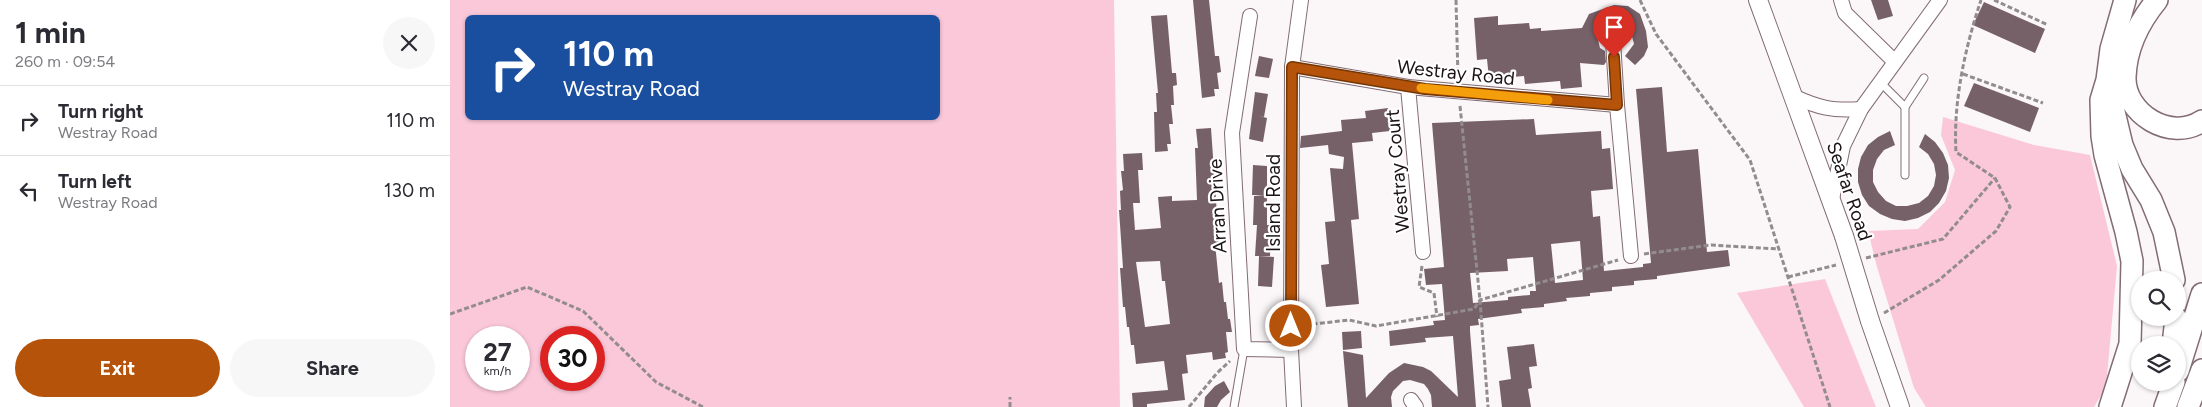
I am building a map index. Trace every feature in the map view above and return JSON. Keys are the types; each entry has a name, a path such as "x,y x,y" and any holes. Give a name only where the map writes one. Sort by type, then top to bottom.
{"main road":[{"path":"2156,0 2146,13 2133,38 2127,58 2125,79 2129,94 2137,109 2148,120 2166,128 2183,128 2202,120"},
{"path":"2110,407 2130,344 2132,261 2126,232 2108,169 2102,136 2101,100 2107,80 2111,49 2127,5"},
{"path":"2107,80 2122,145 2132,169 2151,200 2164,232 2172,271"},
{"path":"2186,345 2202,294"},
{"path":"2188,407 2202,370"}],"street":[{"name":"Island Road","path":"1294,407 1291,350 1292,67 1301,0"},
{"name":"Seafar Road","path":"1758,0 1832,199 1870,321 1899,404"},
{"path":"1840,0 1845,13 1894,61"},
{"path":"1832,199 1843,146 1861,109 1940,0"},
{"name":"Arran Drive","path":"1244,349 1232,133 1250,16"},
{"path":"1614,41 1617,105 1631,256"},
{"name":"Westray Road","path":"1292,67 1459,93 1617,105"},
{"name":"Westray Court","path":"1408,86 1424,252"},
{"path":"1793,96 1810,104 1834,111 1861,109"},
{"path":"1244,349 1291,350"}],"lane":[{"path":"1905,175 1905,106 1924,78"},
{"path":"1880,81 1905,106"},
{"path":"1234,407 1244,349"}],"path":[{"path":"1456,0 1459,93 1480,300 1488,407"},
{"path":"1640,0 1656,34 1750,160 1830,407"},
{"path":"1870,321 1939,280 1996,231 2010,207 1995,178 1956,152 1954,122 1971,29 1981,0"},
{"path":"1994,0 2048,25"},
{"path":"1963,74 2043,103"},
{"path":"1865,258 1943,239 1995,178"},
{"path":"1291,326 1349,320 1376,326 1437,317 1474,309 1480,300 1631,256 1711,245 1778,249"},
{"path":"1424,252 1419,287 1434,293 1437,317"},
{"path":"1788,277 1846,263"},
{"path":"450,314 527,287 583,311 656,382 703,407"},
{"path":"1189,407 1217,373 1244,349"},
{"path":"1010,397 1010,407"}],"shaded area":[{"path":"450,0 1114,0 1120,407 450,407"},
{"path":"1943,117 2034,145 2090,155 2117,266 2106,387 2094,407 1926,407 1914,388 1868,231 1918,229 1945,202 1955,170 1941,135"},
{"path":"1825,279 1876,407 1804,407 1737,293"}],"building":[{"path":"1193,0 1209,0 1215,56 1219,56 1221,72 1217,73 1219,89 1214,89 1215,96 1202,98"},
{"path":"1871,0 1888,0 1893,16 1878,20"},
{"path":"1984,2 2045,29 2035,53 1973,25"},
{"path":"1614,5 1628,6 1640,14 1646,31 1648,47 1644,56 1635,65 1625,56 1634,44 1630,29 1622,22 1613,20 1601,23 1597,36 1600,48 1605,51 1606,62 1604,65 1580,63 1582,87 1561,89 1560,81 1525,84 1524,76 1489,79 1487,59 1477,60 1474,18 1498,16 1498,25 1529,23 1530,29 1541,28 1541,31 1582,28 1589,14"},
{"path":"1167,15 1172,73 1176,73 1177,85 1173,86 1174,105 1171,105 1173,124 1169,124 1171,144 1167,144 1168,151 1155,152 1154,112 1157,112 1156,93 1158,93 1151,16"},
{"path":"1259,56 1273,59 1269,78 1255,76"},
{"path":"1974,83 2039,108 2030,132 1964,106"},
{"path":"1662,87 1667,152 1698,149 1707,252 1728,250 1730,266 1657,276 1657,279 1634,281 1634,285 1612,287 1612,291 1590,293 1590,296 1566,298 1567,301 1544,304 1544,307 1521,309 1522,313 1478,319 1479,325 1470,326 1476,407 1432,407 1431,395 1424,384 1410,380 1403,381 1393,391 1391,397 1392,407 1348,407 1343,351 1363,355 1366,398 1389,373 1404,363 1423,367 1431,371 1458,397 1453,336 1425,338 1426,342 1390,346 1389,331 1434,325 1433,321 1445,320 1442,284 1426,285 1424,269 1444,267 1432,123 1534,119 1536,135 1601,131 1602,149 1610,148 1613,189 1591,191 1593,217 1600,216 1604,271 1643,267 1643,264 1651,263 1636,89","holes":["1580,241 1583,280 1555,283 1551,244","1533,257 1536,291 1530,291 1530,295 1508,297 1508,300 1473,303 1470,273 1508,271 1507,259"]},
{"path":"1255,92 1268,94 1264,117 1259,116 1267,118 1263,142 1249,139"},
{"path":"1388,108 1390,131 1372,133 1373,141 1352,143 1359,219 1351,220 1359,304 1326,307 1321,265 1329,264 1325,222 1335,221 1330,168 1343,169 1344,157 1329,154 1328,145 1300,148 1301,136 1342,131 1341,120 1366,118 1365,111"},
{"path":"1211,128 1219,243 1215,243 1219,283 1222,282 1224,302 1226,302 1232,332 1226,332 1228,352 1225,353 1226,358 1213,360 1212,352 1186,355 1188,373 1182,374 1185,400 1147,404 1147,407 1133,407 1132,393 1168,390 1164,361 1136,364 1134,345 1131,345 1125,307 1123,307 1120,268 1123,268 1119,210 1121,210 1120,191 1123,190 1121,171 1124,171 1123,154 1142,153 1143,170 1138,170 1140,203 1133,203 1135,230 1161,228 1158,197 1172,196 1172,201 1197,200 1195,148 1198,148 1196,129","holes":["1160,261 1162,281 1165,281 1170,324 1145,327 1136,262"]},
{"path":"1890,131 1895,145 1884,150 1877,159 1873,170 1873,182 1878,192 1886,201 1896,206 1919,203 1928,196 1934,186 1936,175 1934,164 1928,154 1919,147 1925,134 1935,142 1943,153 1948,165 1949,178 1946,191 1939,203 1930,212 1918,218 1905,221 1892,219 1880,214 1869,206 1862,195 1858,182 1858,169 1861,157 1868,145"},
{"path":"1253,165 1267,166 1267,225 1253,225 1254,196 1264,195 1252,195"},
{"path":"1257,225 1271,225 1270,256 1255,256"},
{"path":"1259,256 1274,257 1272,287 1258,286"},
{"path":"1361,331 1362,348 1343,350 1342,332"},
{"path":"1534,344 1537,366 1529,367 1532,388 1528,389 1531,407 1502,407 1499,381 1511,379 1507,347"},
{"path":"1224,381 1230,392 1221,400 1217,407 1204,407 1205,397 1215,386"}],"slow traffic":[{"path":"1421,88 1548,100"}],"route":[{"path":"1291,326 1292,67 1459,93 1617,105 1614,57"}]}
